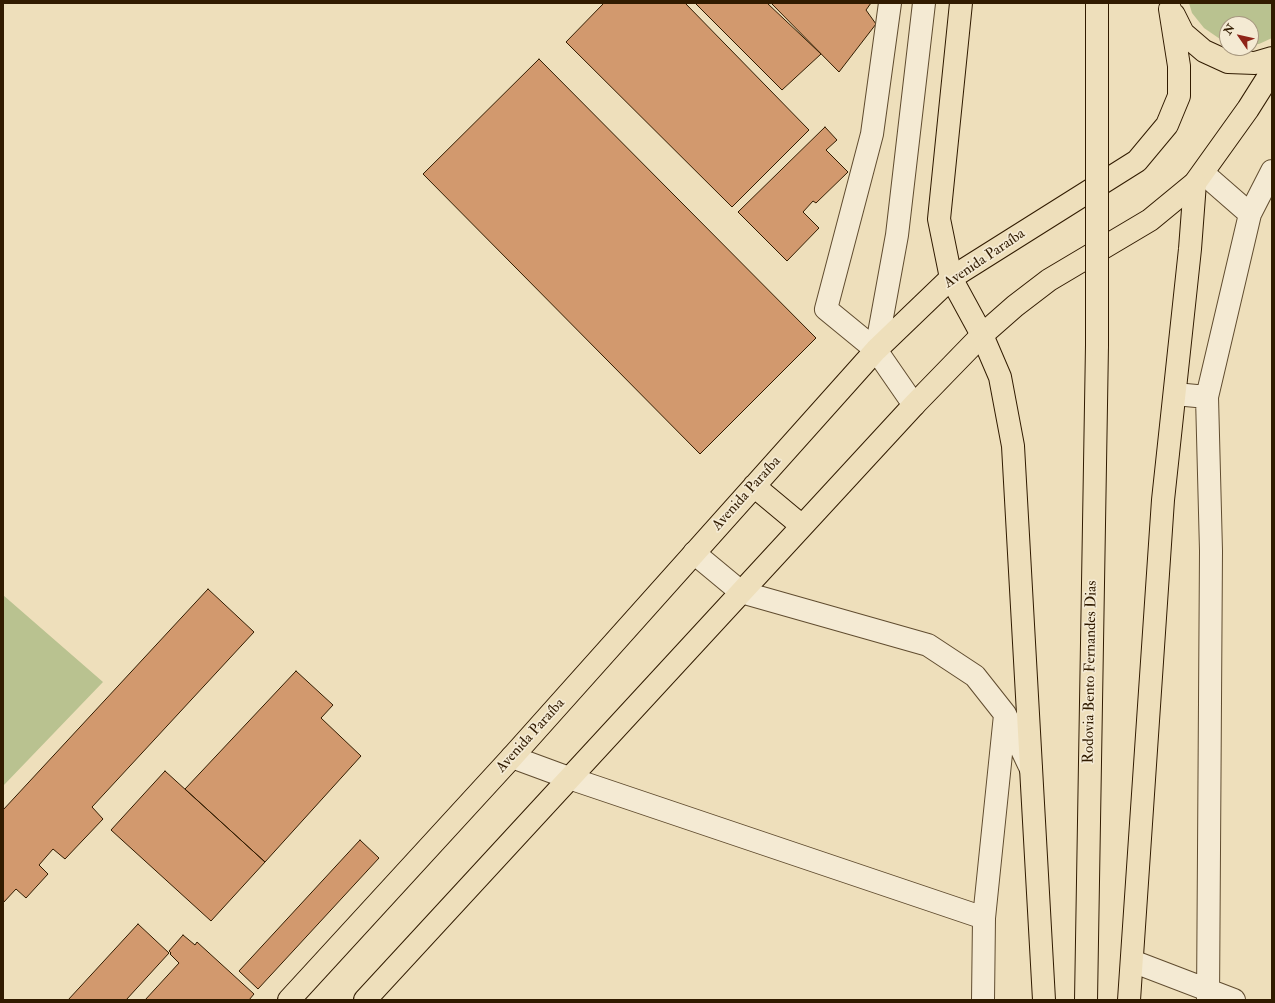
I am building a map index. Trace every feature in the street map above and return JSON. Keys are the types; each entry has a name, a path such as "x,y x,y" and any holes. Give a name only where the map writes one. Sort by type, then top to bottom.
{"main road":[{"path":"961,3 939,219 951,278 982,335 1000,376 1013,446 1044,1000"},
{"name":"Rodovia Bento Fernandes Dias","path":"1086,1000 1097,344 1097,3"},
{"name":"Avenida Paraíba","path":"289,1000 512,757 876,350 951,278 1137,161 1167,125 1180,96 1179,66 1170,6"},
{"path":"1170,6 1183,33 1204,51 1228,62 1255,63 1272,58"},
{"path":"365,1000 914,405 982,335 1015,306 1049,280 1150,220 1199,178 1248,109 1272,71"},
{"path":"1129,1000 1163,500 1199,178"},
{"path":"754,486 802,526"}],"street":[{"path":"890,3 872,134 826,309 876,350 914,405"},
{"path":"876,350 897,235 924,3"},
{"path":"1208,995 1211,550 1207,397 1250,214 1272,171"},
{"path":"1199,178 1250,214"},
{"path":"1175,394 1207,397"},
{"path":"694,553 741,592 928,645 975,676 1006,714 1031,769"},
{"path":"982,1000 984,918 1006,714"},
{"path":"512,757 569,778 984,918"},
{"path":"1132,961 1208,995 1234,1000"}],"green space":[{"path":"1189,3 1272,3 1272,38 1259,44 1259,16 1219,16 1219,38 1204,28 1192,13"},
{"path":"3,595 103,682 3,786"}],"building":[{"path":"604,3 685,3 809,130 732,207 566,42"},
{"path":"695,3 767,3 821,54 782,90"},
{"path":"771,3 871,3 866,10 876,24 839,72"},
{"path":"539,59 816,338 700,454 423,174"},
{"path":"825,127 837,140 826,150 848,172 816,203 813,201 803,212 819,228 787,261 738,212"},
{"path":"208,589 254,632 92,807 103,819 65,859 53,849 39,865 48,874 26,898 16,889 3,903 3,810"},
{"path":"296,671 333,705 321,718 361,756 265,862 185,789"},
{"path":"165,771 265,862 211,921 111,830"},
{"path":"360,840 379,858 258,989 239,971"},
{"path":"138,924 169,953 126,1000 68,1000"},
{"path":"183,935 195,945 197,942 254,994 249,1000 145,1000 179,963 169,951"}]}
